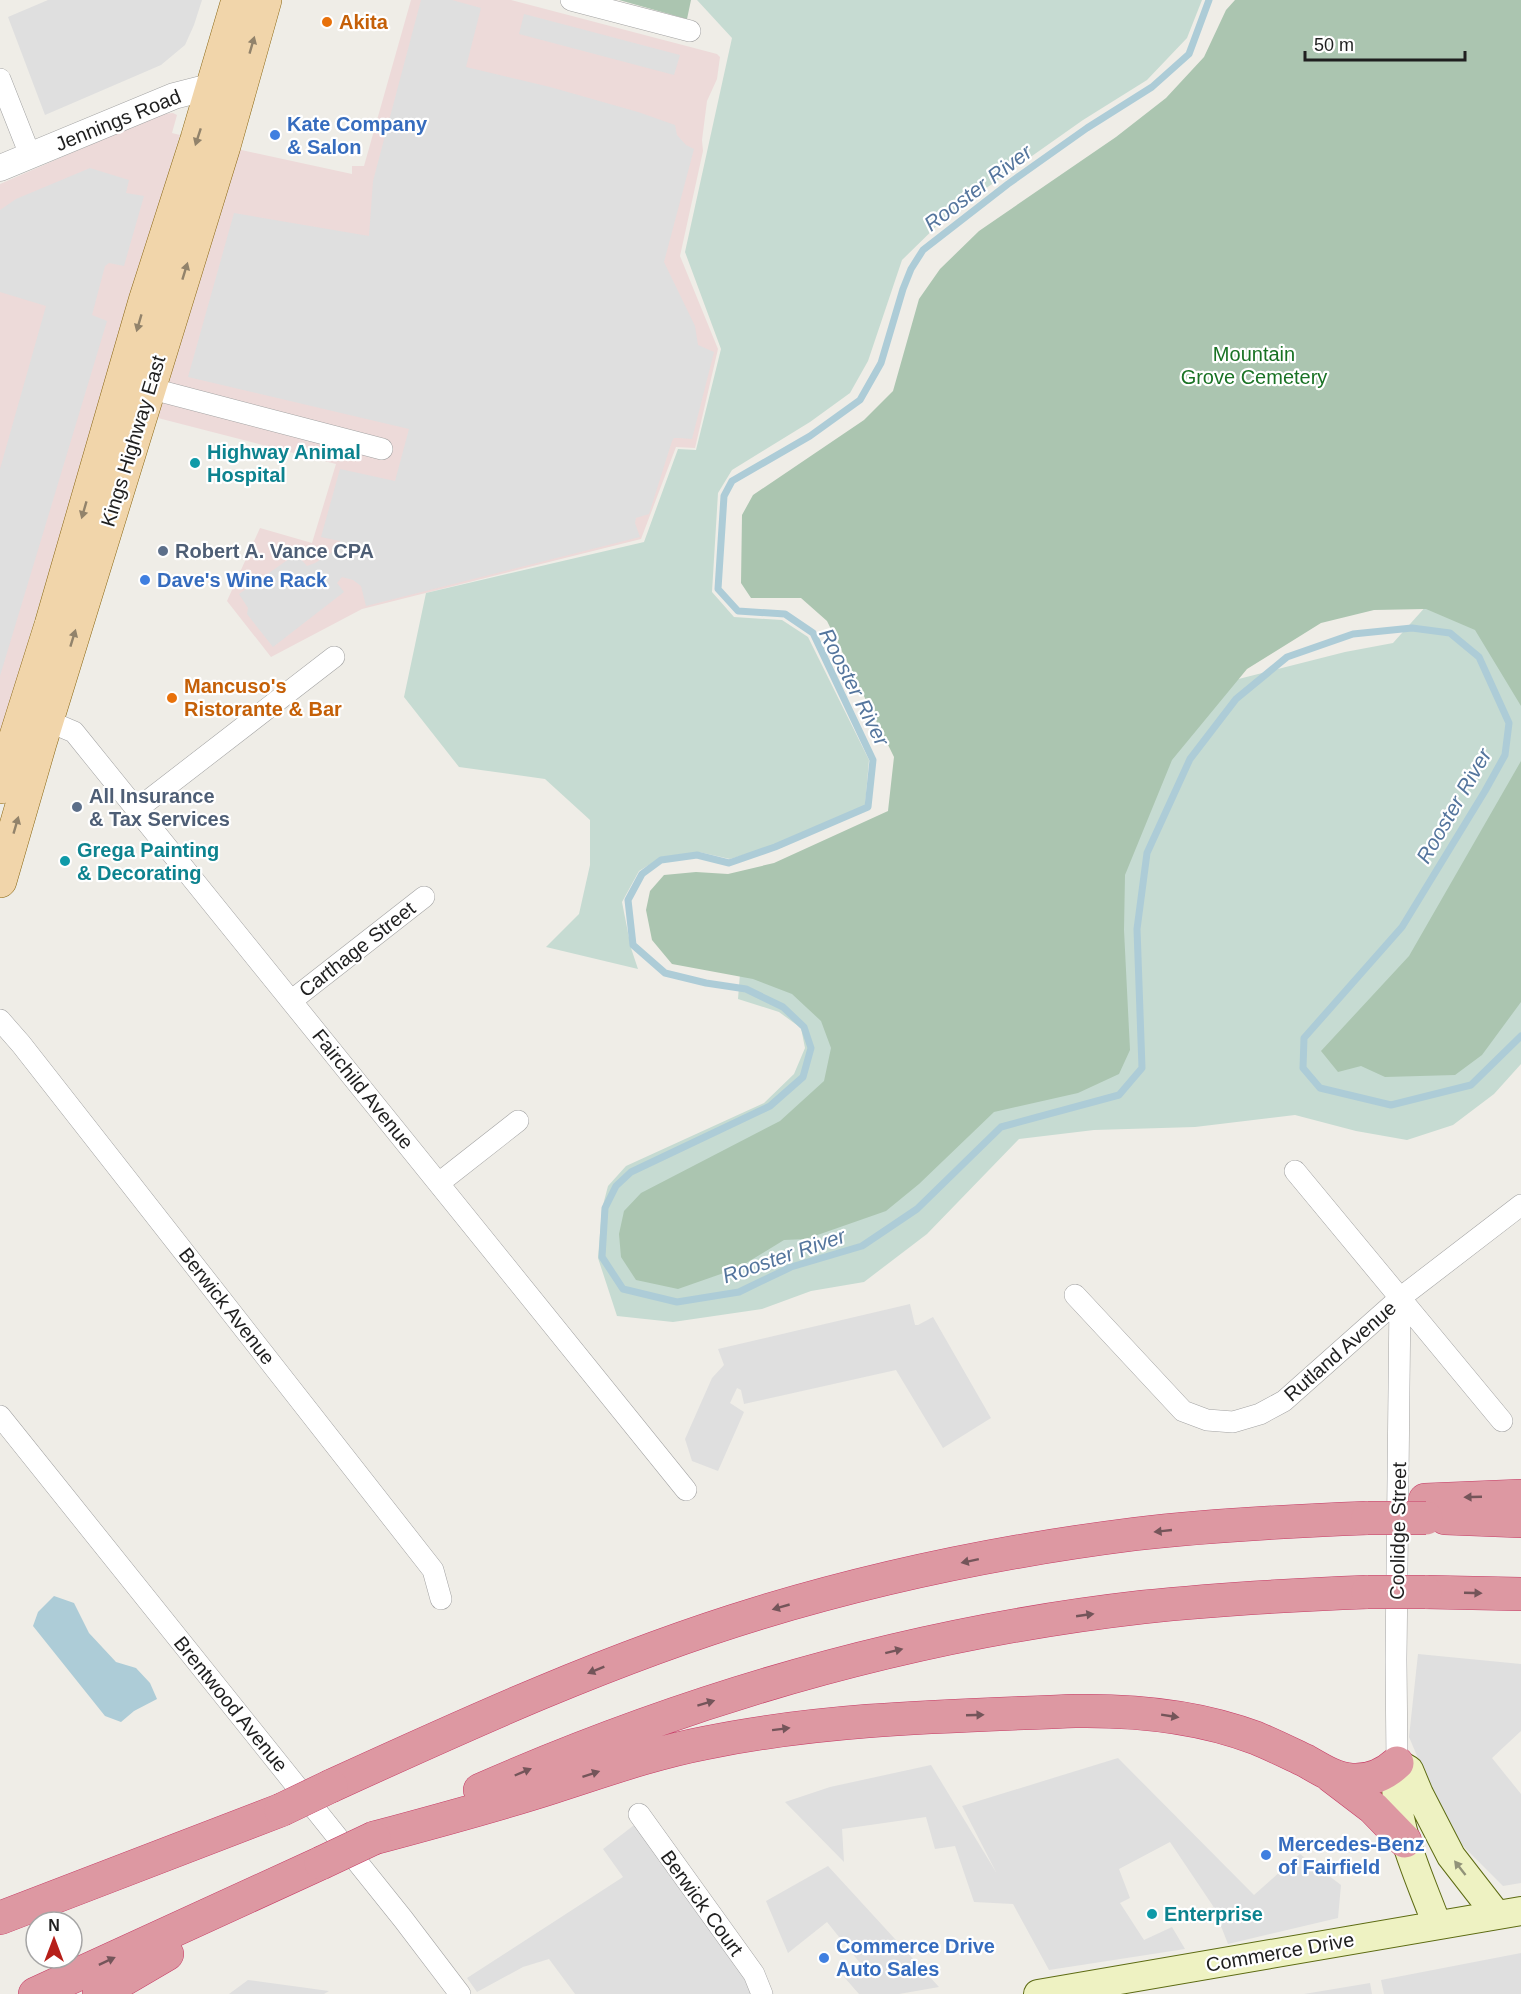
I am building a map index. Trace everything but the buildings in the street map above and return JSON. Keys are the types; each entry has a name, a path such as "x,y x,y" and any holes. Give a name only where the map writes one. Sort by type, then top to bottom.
{"highway":[{"path":"1425,1509 1471,1497 1521,1496"},
{"path":"63,1910 468,1724 610,1664 758,1614 907,1574 983,1558 1136,1534 1368,1512 1425,1509 1521,1521"},
{"path":"35,1994 521,1772 624,1731 769,1684 863,1659 990,1631 1142,1607 1239,1598 1368,1592 1521,1594"},
{"path":"374,1838 476,1811 633,1761 703,1743 775,1730 847,1722 1064,1712 1148,1713 1187,1719 1234,1731 1287,1752 1339,1778 1364,1780 1387,1772 1397,1763"},
{"path":"1316,1767 1354,1792 1406,1841"},
{"path":"0,1918 280,1810"},
{"path":"99,1994 321,1863"},
{"path":"0,1939 24,1928"}],"main road":[{"name":"Kings Highway East","path":"0,881 35,718 135,385 224,146 226,88 238,0"},
{"name":"Kings Highway East","path":"226,88 265,0"},
{"name":"Kings Highway East","path":"0,787 35,718"},
{"name":"Coolidge Street","path":"1397,1763 1395,1784 1406,1841 1437,1925"},
{"path":"1397,1763 1409,1770 1451,1856 1509,1912"},
{"name":"Commerce Drive","path":"1038,1994 1509,1912"}],"street":[{"path":"571,0 690,31"},
{"path":"0,80 30,155"},
{"name":"Jennings Road","path":"0,168 174,96 226,88"},
{"path":"135,385 382,449"},
{"path":"136,810 334,657"},
{"name":"Fairchild Avenue","path":"35,718 74,732 686,1490"},
{"name":"Carthage Street","path":"291,1001 424,897"},
{"name":"Berwick Avenue","path":"0,1020 433,1570 441,1599"},
{"path":"439,1183 518,1121"},
{"path":"1295,1171 1502,1421"},
{"name":"Rutland Avenue","path":"1075,1295 1183,1411 1207,1420 1233,1422 1260,1414 1284,1401 1400,1298 1521,1205"},
{"name":"Coolidge Street","path":"1397,1763 1396,1637 1400,1298"},
{"name":"Brentwood Avenue","path":"0,1416 460,1994"},
{"name":"Berwick Court","path":"639,1814 754,1974 762,1994"}],"shaded area":[{"path":"48,0 202,0 185,45 161,65 45,115 8,17"},
{"path":"411,0 511,0 717,54 720,57 717,79 707,101 702,140 703,151 680,256 718,349 695,448 676,447 641,539 362,609 271,657 227,601 260,528 312,543 336,464 158,418 237,149 352,174 352,166 364,166"},
{"path":"421,0 452,0 481,8 466,67 550,87 675,125 677,135 686,145 694,149 664,262 695,326 698,345 714,352 692,439 674,438 672,441 649,514 636,518 635,523 640,537 366,606 361,586 353,580 342,577 337,583 344,592 273,647 247,614 248,608 239,594 296,554 307,566 339,548 340,541 321,537 340,469 395,481 409,429 188,377 234,213 369,236 373,181"},
{"path":"524,14 680,55 674,75 519,34"},
{"path":"164,114 177,115 172,133 180,135 0,735 0,184 122,131"},
{"path":"90,168 129,180 126,193 144,196 124,266 109,263 105,266 92,315 107,321 0,676 0,469 46,306 0,292 0,210 16,199"},
{"path":"910,1304 915,1325 933,1317 991,1418 943,1448 896,1370 744,1404 741,1390 737,1388 730,1403 744,1412 718,1471 692,1461 685,1439 712,1378 724,1365 718,1349"},
{"path":"1418,1654 1521,1664 1521,1731 1492,1758 1521,1794 1521,1883 1503,1886 1450,1833 1409,1737"},
{"path":"1118,1758 1254,1895 1300,1854 1341,1885 1338,1918 1228,1944 1213,1906 1170,1842 1119,1869 1130,1898 1120,1903 1144,1940 1172,1927 1185,1949 1049,1970 1013,1904 974,1902 955,1846 935,1849 926,1817 842,1829 844,1862 785,1802 830,1787 931,1765 996,1872 962,1806"},
{"path":"642,1819 774,1994 575,1994 549,1959 523,1967 477,1992 467,1978 623,1877 603,1849"},
{"path":"828,1866 939,1987 899,1994 859,1994 844,1977 860,1963 827,1922 788,1953 766,1901"},
{"path":"1521,1953 1521,1994 1384,1994 1381,1980"},
{"path":"248,1980 329,1991 324,1994 229,1994"},
{"path":"1370,1983 1372,1994 1304,1994"}],"green space":[{"path":"619,0 691,0 687,19"},
{"path":"697,0 1202,0 1187,38 1147,80 1083,120 948,215 902,260 868,361 850,393 810,422 732,470 718,493 712,592 734,617 782,620 808,637 869,760 865,806 775,845 730,859 699,852 662,857 639,871 622,902 631,948 638,969 546,947 579,914 590,865 590,820 545,779 459,767 404,697 426,593 644,542 678,449 696,450 721,349 685,252 732,38"},
{"name":"Mountain Grove Cemetery","path":"1235,0 1521,0 1521,706 1475,630 1426,609 1374,610 1321,623 1247,669 1172,760 1125,875 1124,930 1130,1050 1119,1074 1078,1093 994,1112 919,1184 886,1211 806,1239 784,1240 738,1268 678,1289 636,1280 621,1257 619,1234 624,1211 641,1193 780,1121 824,1081 831,1048 821,1021 792,994 753,979 672,964 652,940 646,910 650,891 664,875 696,872 728,874 774,863 888,811 894,757 827,621 801,598 751,598 741,583 742,515 753,495 864,420 893,391 919,299 940,269 979,231 1116,137 1166,98 1204,57 1226,10"},
{"path":"1521,585 1521,1064 1494,1094 1453,1125 1407,1140 1356,1131 1295,1115 1195,1127 1094,1130 1019,1139 927,1234 864,1282 811,1291 762,1309 673,1322 617,1316 598,1258 602,1209 608,1186 626,1166 764,1103 794,1074 805,1048 801,1028 779,1012 738,999 742,948 1211,686 1345,652 1393,643 1428,604"},
{"path":"1521,761 1521,1002 1482,1055 1455,1075 1385,1077 1361,1066 1338,1072 1321,1051 1409,956"}],"water":[{"path":"54,1596 74,1603 89,1633 116,1662 136,1668 150,1683 157,1699 134,1711 121,1722 105,1716 33,1626 38,1612"}],"waterway":[{"name":"Rooster River","path":"1209,0 1189,54 1152,87 1087,128 1008,184 923,250 911,269 903,289 881,363 860,400 810,436 732,481 724,496 718,589 738,611 785,614 813,633 873,760 868,807 775,847 729,863 697,855 661,860 642,874 628,900 633,945 665,973 706,983 746,989 783,1007 804,1027 811,1048 803,1077 770,1106 631,1172 616,1186 605,1208 602,1257 623,1289 677,1302 739,1292 791,1267 862,1246 917,1209 1001,1127 1119,1095 1142,1068 1137,929 1147,853 1190,759 1236,699 1287,657 1353,634 1412,628 1450,633 1479,657 1509,723 1505,755 1402,927 1304,1038 1303,1068 1320,1088 1391,1105 1471,1085 1521,1036"}],"place":[{"name":"Akita","path":"327,22"},
{"name":"Kate Company & Salon","path":"275,135"},
{"name":"Highway Animal Hospital","path":"195,463"},
{"name":"Robert A. Vance CPA","path":"163,551"},
{"name":"Dave's Wine Rack","path":"145,580"},
{"name":"Mancuso's Ristorante & Bar","path":"172,698"},
{"name":"All Insurance & Tax Services","path":"77,807"},
{"name":"Grega Painting & Decorating","path":"65,861"},
{"name":"Mercedes-Benz of Fairfield","path":"1266,1855"},
{"name":"Enterprise","path":"1152,1914"},
{"name":"Commerce Drive Auto Sales","path":"824,1958"}]}
